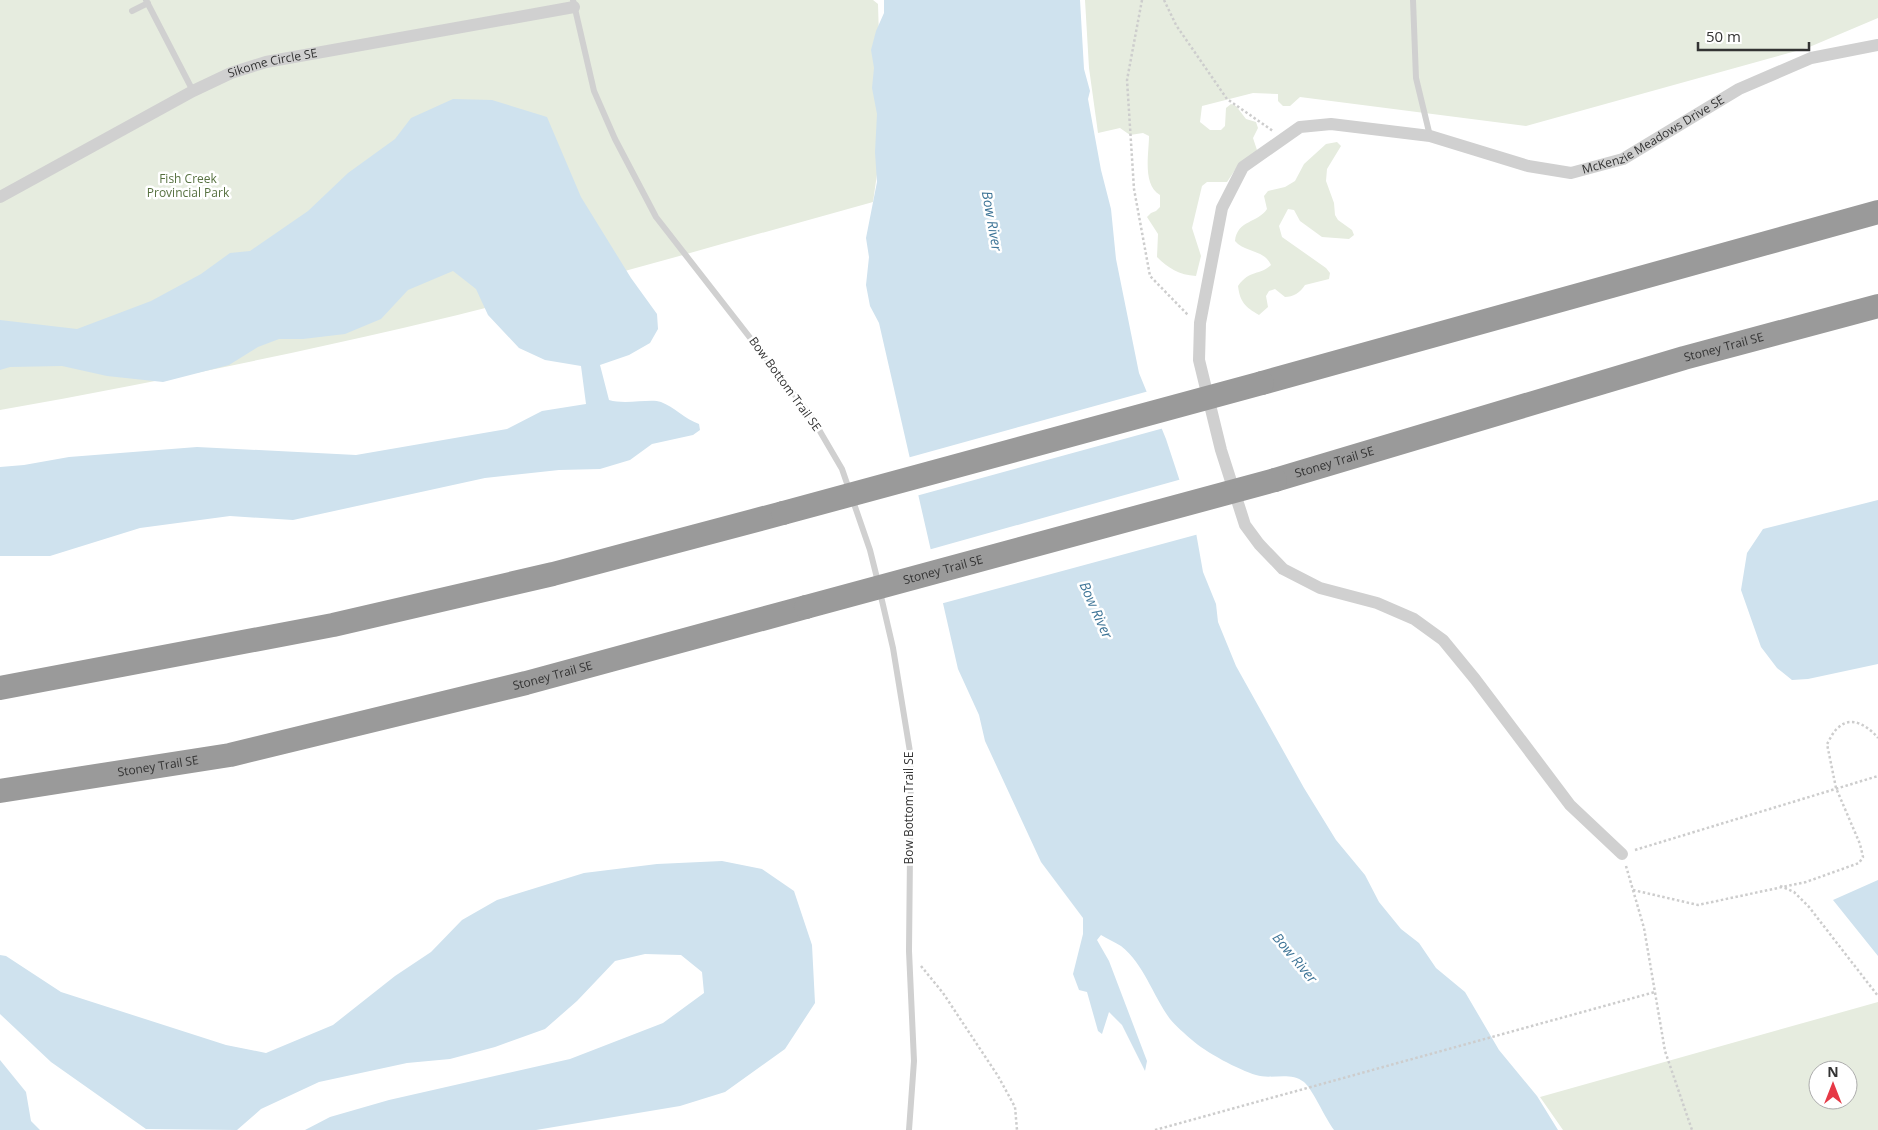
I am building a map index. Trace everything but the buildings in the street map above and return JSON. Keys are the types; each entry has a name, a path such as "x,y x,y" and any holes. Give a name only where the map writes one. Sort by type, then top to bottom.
{"highway":[{"path":"0,688 333,625 553,574 1262,383 1878,212"},
{"name":"Stoney Trail SE","path":"0,792 230,755 526,683 1275,480 1684,358 1878,306"},
{"path":"0,670 204,650"},
{"path":"0,808 230,755"}],"street":[{"name":"Sikome Circle SE","path":"0,197 193,91 231,73 266,62 573,4"},
{"name":"McKenzie Meadows Drive SE","path":"1622,854 1570,805 1475,679 1443,640 1414,619 1377,603 1313,584 1283,569 1259,544 1245,525 1221,450 1199,360 1200,323 1222,208 1243,167 1300,127 1331,124 1430,136 1528,166 1570,172 1623,159 1739,89 1802,62 1878,45"}],"lane":[{"path":"1414,0 1416,78 1430,136"},
{"path":"132,11 147,1 193,91"},
{"name":"Bow Bottom Trail SE","path":"573,4 594,91 615,139 656,217 811,416 846,478 870,550 893,648 911,758 909,951 914,1060 909,1130"}],"path":[{"path":"1142,0 1127,80 1136,198 1150,276 1180,309 1200,323"},
{"path":"1164,0 1176,25 1227,99 1286,138"},
{"path":"1633,890 1698,905 1780,886 1806,882 1859,863 1863,857 1860,844 1836,788 1827,744 1839,726 1850,722 1864,724 1878,738"},
{"path":"1692,1130 1665,1051 1644,928 1622,854 1878,776"},
{"path":"1780,886 1794,892 1809,907 1878,996"},
{"path":"909,951 943,993 998,1076 1015,1107 1017,1130"},
{"path":"1155,1130 1655,992"}],"green space":[{"name":"Fish Creek Provincial Park","path":"0,0 873,0 878,4 882,139 873,202 462,314 202,372 0,410"},
{"path":"1085,0 1878,0 1878,18 1807,48 1526,126 1300,97 1290,106 1283,106 1278,101 1278,94 1253,93 1202,106 1200,122 1210,130 1221,130 1225,126 1226,108 1231,104 1236,106 1246,119 1256,122 1258,128 1253,138 1257,150 1237,167 1227,182 1207,182 1202,186 1192,228 1201,256 1196,276 1174,270 1157,257 1158,234 1147,217 1160,207 1160,195 1154,190 1149,176 1149,136 1143,133 1130,135 1120,128 1098,133 1089,68"},
{"path":"1337,142 1341,146 1327,169 1326,181 1334,203 1335,215 1338,220 1352,230 1354,235 1349,239 1322,237 1300,221 1294,210 1288,209 1279,226 1282,237 1326,268 1330,273 1329,279 1305,285 1299,292 1291,296 1285,297 1275,289 1269,291 1266,296 1268,307 1259,315 1244,304 1238,286 1247,277 1263,271 1271,265 1264,256 1239,245 1235,241 1237,234 1244,225 1263,214 1267,209 1264,196 1268,191 1285,187 1295,181 1304,164 1326,144"},
{"path":"1878,1002 1878,1130 1563,1130 1540,1097"}],"water":[{"name":"Bow River","path":"884,0 1080,0 1084,69 1090,91 1088,99 1101,170 1111,209 1116,259 1139,373 1166,439 1195,527 1203,572 1216,604 1218,622 1236,666 1304,788 1336,840 1365,875 1379,902 1401,929 1419,943 1436,968 1465,992 1499,1050 1537,1096 1558,1130 1334,1130 1304,1082 1287,1076 1262,1076 1249,1073 1213,1055 1192,1040 1170,1019 1142,971 1129,953 1121,946 1101,935 1097,940 1109,961 1147,1061 1145,1071 1122,1025 1109,1012 1102,1034 1098,1031 1087,992 1079,990 1073,974 1083,934 1083,918 1041,862 985,741 979,715 958,669 879,323 870,306 866,285 869,257 866,238 877,182 875,152 877,114 872,88 874,68 871,50 876,31 884,13"},
{"path":"453,99 492,100 547,117 581,197 631,278 657,314 658,329 650,343 629,355 600,365 609,400 661,402 699,424 700,430 693,435 652,444 630,460 600,469 559,470 485,478 293,520 230,516 140,528 50,556 0,556 0,467 69,457 197,447 356,455 507,429 542,411 586,404 581,366 545,360 519,348 488,315 476,289 453,271 408,290 381,319 345,334 303,339 279,339 258,347 229,365 163,382 107,376 62,366 10,367 0,370 0,320 77,329 151,301 201,274 230,253 250,251 308,211 348,173 395,139 411,118"},
{"path":"1878,500 1878,664 1808,679 1792,680 1777,668 1761,647 1741,590 1747,553 1763,529"},
{"path":"722,861 762,869 794,891 812,945 815,1003 785,1049 725,1092 680,1106 536,1130 305,1130 330,1117 389,1100 570,1059 663,1023 704,993 702,972 681,955 645,954 615,961 577,1001 545,1029 495,1047 450,1059 407,1063 319,1082 261,1109 237,1130 146,1129 51,1062 0,1014 0,955 6,956 61,992 226,1045 266,1053 333,1025 395,976 431,952 462,920 497,900 584,873 657,864"},
{"path":"1878,880 1878,956 1833,900"},
{"path":"0,1060 26,1092 31,1121 40,1130 0,1130"}],"pier":[{"path":"1149,391 1164,428 916,496 907,458"},
{"path":"1182,479 1199,534 940,604 928,550"}]}
